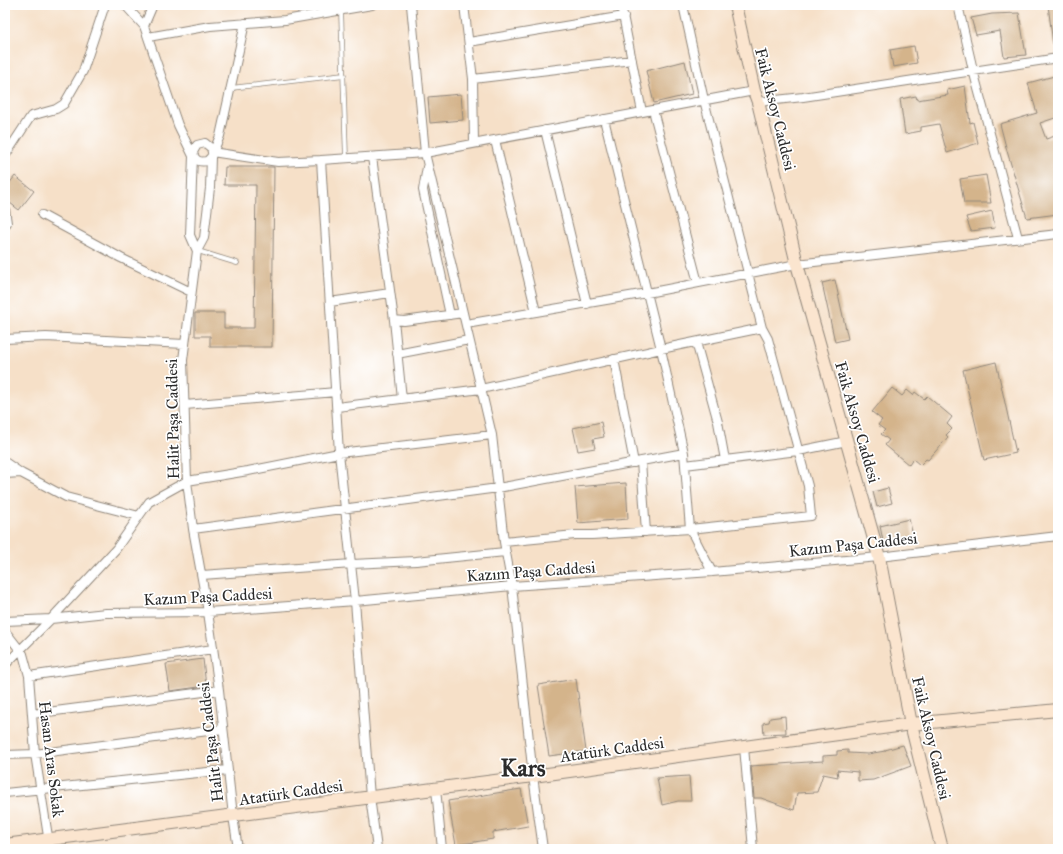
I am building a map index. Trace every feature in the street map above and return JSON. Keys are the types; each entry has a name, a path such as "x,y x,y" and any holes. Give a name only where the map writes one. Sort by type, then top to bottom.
{"street":[{"path":"5,156 32,116 56,110 64,104 83,70 105,5"},
{"path":"125,5 144,26 178,125 196,159 203,162 207,161 212,155 220,136 245,23"},
{"path":"144,26 152,5"},
{"path":"148,37 210,26 285,20 372,5"},
{"path":"411,5 425,153 492,435 505,552 512,586 543,849"},
{"path":"464,5 473,79 474,144"},
{"path":"621,5 642,112"},
{"path":"504,542 575,535 690,529 811,516 808,486 768,339 762,328 704,100 683,5"},
{"name":"Faik Aksoy Caddesi","path":"735,5 797,264 879,556 911,724 942,849"},
{"path":"958,5 973,70 1018,238"},
{"path":"469,42 624,16"},
{"path":"212,155 278,162 425,153 704,100 756,96 803,97 1058,58"},
{"path":"473,79 632,60"},
{"path":"653,110 698,283"},
{"path":"604,119 661,349 684,453 690,529 712,572"},
{"path":"545,130 587,304"},
{"path":"495,140 536,312"},
{"path":"194,156 194,148 201,143 208,145 212,155 204,238 197,250"},
{"name":"Halit Paşa Caddesi","path":"194,156 190,235 197,250 183,360 187,481 208,612 228,770 232,816 238,849"},
{"path":"372,157 394,320 402,399"},
{"path":"320,160 339,453 352,564 370,798 377,849"},
{"path":"428,163 423,190 450,315"},
{"path":"5,209 7,223 5,225"},
{"path":"42,215 120,258 191,292"},
{"path":"466,324 587,304 797,264 1058,234"},
{"path":"330,302 390,293"},
{"path":"394,320 404,321 463,313"},
{"path":"337,407 481,389 762,328"},
{"path":"5,339 46,337 185,344"},
{"path":"397,354 469,340"},
{"path":"696,342 718,422 725,460"},
{"path":"614,359 637,462 646,532"},
{"path":"185,405 336,392"},
{"path":"5,665 51,619 116,549 148,502 187,481 248,471 339,453 492,435"},
{"path":"685,465 798,451 847,441"},
{"path":"194,529 498,488 684,453"},
{"path":"5,462 21,473 66,497 139,516"},
{"path":"5,474 21,473"},
{"name":"Kazım Paşa Caddesi","path":"5,621 106,614 208,612 355,601 512,586 712,572 879,556 1058,536"},
{"path":"202,576 352,564 416,561 505,552"},
{"name":"Hasan Aras Sokak","path":"5,631 20,650 25,660 29,676 35,754 49,844"},
{"path":"29,676 213,649"},
{"path":"32,714 218,690"},
{"name":"Atatürk Caddesi","path":"5,846 49,844 232,816 911,724 1058,710"},
{"path":"5,755 35,754 223,729"},
{"path":"744,747 753,849"},
{"path":"5,794 228,770"},
{"path":"436,789 442,849"}],"lane":[{"path":"342,10 346,159"},
{"path":"230,88 344,75"},
{"path":"197,250 237,263"}],"building":[{"path":"1048,5 1058,5 1058,44 1053,44"},
{"path":"1019,13 1026,55 1004,57 1000,31 976,35 971,18 992,14"},
{"path":"914,46 917,63 893,67 890,50"},
{"path":"685,61 692,94 654,103 646,71"},
{"path":"1058,75 1058,117 1040,123 1046,139 1058,135 1058,214 1027,218 1000,124 1037,113 1028,83"},
{"path":"965,86 970,123 973,122 978,143 947,153 939,124 921,127 921,131 905,134 900,99 916,96 917,100 948,95 947,90"},
{"path":"461,94 463,120 430,123 428,97"},
{"path":"225,167 274,167 272,347 210,347 210,336 195,336 195,313 224,313 224,328 254,328 256,185 224,185"},
{"path":"986,175 991,203 964,203 960,179"},
{"path":"15,176 34,191 19,210 5,199 5,189"},
{"path":"992,211 995,228 971,231 966,217"},
{"path":"835,280 848,339 835,342 822,283"},
{"path":"996,362 1016,453 984,460 963,370"},
{"path":"892,388 902,396 907,390 913,395 915,392 924,399 927,396 952,417 947,424 952,429 946,435 948,437 928,460 926,459 920,465 913,459 909,465 885,445 889,440 881,434 885,430 878,425 882,420 872,412"},
{"path":"601,422 604,437 593,439 595,448 578,451 573,428"},
{"path":"626,483 628,519 578,523 575,487"},
{"path":"888,488 892,503 877,507 873,492"},
{"path":"909,519 914,539 884,546 880,526"},
{"path":"203,659 206,686 170,691 166,664"},
{"path":"576,679 586,751 549,756 538,685"},
{"path":"785,716 786,733 764,734 763,723 769,722 770,718"},
{"path":"903,745 911,766 873,780 858,781 858,772 837,770 838,777 823,774 817,792 797,793 794,810 761,798 754,798 751,766 823,761 823,756 837,755 837,751 848,750 848,753 868,754 885,751"},
{"path":"689,776 691,801 678,801 662,805 657,778"},
{"path":"521,789 528,826 493,832 493,839 456,845 448,801"}],"district":[{"name":"Kars","path":"523,768"}]}
